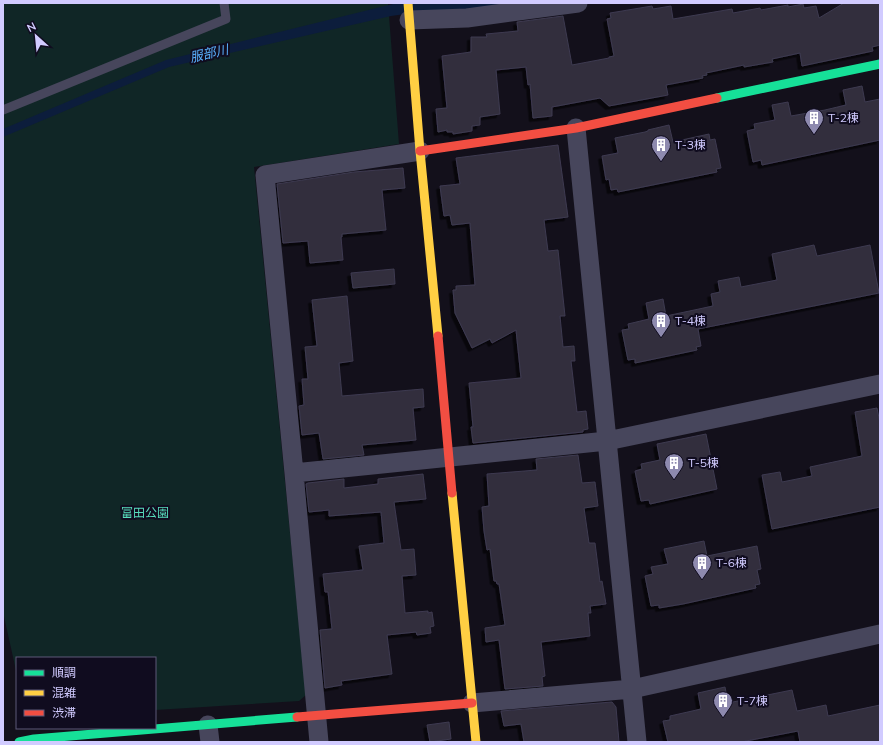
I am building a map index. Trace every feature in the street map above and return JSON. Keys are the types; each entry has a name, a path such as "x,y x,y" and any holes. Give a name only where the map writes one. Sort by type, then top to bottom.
{"street":[{"path":"476,742 408,11 467,18 578,3"},
{"path":"319,742 265,175 576,128 880,64"},
{"path":"576,128 637,742"},
{"path":"294,473 607,441 880,384"},
{"path":"19,742 34,739 209,733 316,716 632,689 880,634"}],"lane":[{"path":"3,110 226,18 224,3"}],"green space":[{"name":"富田公園","path":"3,3 388,3 399,144 254,167 306,695 299,701 156,710 156,657 16,657 16,670 3,612"}],"water":[{"name":"服部川","path":"397,3 525,3 466,10 427,11 391,16 169,67 3,137 3,129 166,60"}],"building":[{"path":"844,3 880,3 880,45 872,47 873,51 802,66 800,53 772,59 773,62 744,67 744,65 706,73 707,75 702,76 703,78 666,85 668,95 609,106 600,98 552,107 552,116 533,118 530,84 528,85 526,67 496,70 500,114 480,117 480,125 472,126 472,131 453,134 453,132 447,132 447,130 438,132 436,109 447,108 442,56 471,52 471,37 487,37 486,34 518,31 517,22 563,16 572,65 614,56 607,19 611,18 610,13 652,6 653,9 671,6 673,19 732,9 733,13 760,8 761,10 803,4 804,8 816,6 819,18"},
{"name":"T-2棟","path":"862,86 865,102 880,99 880,140 762,165 761,160 753,162 747,131 755,129 754,124 775,120 772,105 788,102 791,116 825,110 846,105 843,90"},
{"name":"T-3棟","path":"669,125 673,142 709,134 710,140 715,139 721,168 716,169 717,172 618,192 617,189 611,190 609,179 606,180 602,156 618,153 615,138"},
{"path":"558,145 568,217 544,220 548,251 558,250 565,316 560,316 563,347 574,346 575,361 571,361 577,412 586,411 588,429 583,430 583,432 473,443 469,383 521,378 516,330 492,343 490,339 472,348 455,313 453,290 456,290 456,286 475,285 470,223 452,225 450,215 444,216 440,186 460,184 456,158"},
{"path":"403,168 405,188 382,190 386,230 342,234 343,260 310,263 308,241 283,243 277,184 354,172"},
{"path":"814,245 817,256 870,245 879,293 698,329 701,346 696,347 697,350 635,363 635,359 628,360 622,330 629,329 628,324 649,319 646,303 663,299 666,316 713,306 711,294 720,292 718,281 739,277 741,287 777,280 772,254"},
{"path":"394,269 395,284 353,288 351,273"},
{"path":"347,296 353,361 339,363 342,396 423,389 424,407 413,408 416,440 362,445 364,455 323,459 319,433 302,435 299,406 304,405 302,379 308,379 305,347 317,346 312,300"},
{"path":"877,408 880,423 880,507 772,529 762,475 780,472 782,482 812,476 810,467 862,456 855,412"},
{"name":"T-5棟","path":"706,434 717,489 650,504 649,500 641,501 635,471 642,469 641,464 660,460 657,444"},
{"path":"578,455 582,483 595,482 598,506 584,508 589,543 595,543 600,582 602,581 606,604 590,606 591,613 588,613 590,636 541,642 545,676 542,677 543,686 505,689 499,640 486,642 485,628 505,625 499,584 494,581 490,549 487,550 484,531 482,507 489,506 487,474 537,470 536,459"},
{"path":"423,474 426,499 394,502 401,550 414,549 416,575 402,576 405,613 432,612 434,626 430,627 431,633 417,635 416,632 387,635 392,674 341,681 342,685 325,688 320,630 332,629 328,592 325,592 323,574 363,570 359,546 384,543 381,512 329,516 329,510 309,512 306,484 344,479 344,488 378,484 378,479"},
{"name":"T-6棟","path":"704,541 707,556 757,546 761,569 757,570 760,584 755,585 756,588 683,604 659,608 659,605 651,606 645,576 653,574 651,567 668,564 664,549"},
{"path":"725,687 728,703 792,690 797,711 826,705 828,716 880,705 880,742 800,742 798,731 741,742 668,742 663,721 670,720 670,716 701,709 698,693"},
{"path":"612,702 616,707 619,742 524,742 521,724 504,726 501,711"},
{"path":"449,722 451,739 430,742 427,725"}],"traffic: fast":[{"path":"717,98 880,64"},
{"path":"156,729 297,717"},
{"path":"19,742 34,739 154,729"}],"traffic: slow":[{"path":"408,3 420,151 438,336"},
{"path":"452,493 476,742"}],"traffic: jam":[{"path":"420,151 576,128 717,98"},
{"path":"438,336 452,493"},
{"path":"297,717 472,703"}],"place":[{"name":"T-2棟","path":"814,135"},
{"name":"T-3棟","path":"661,162"},
{"name":"T-4棟","path":"661,338"},
{"name":"T-5棟","path":"674,480"},
{"name":"T-6棟","path":"702,580"},
{"name":"T-7棟","path":"723,718"}]}
